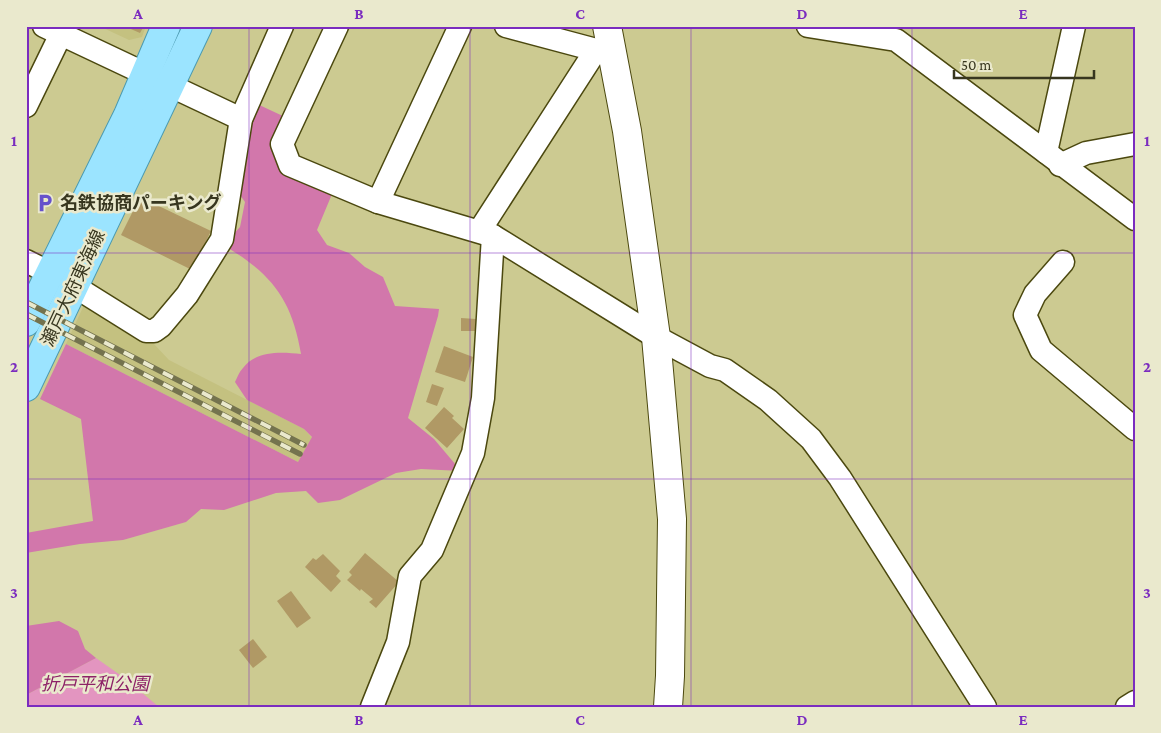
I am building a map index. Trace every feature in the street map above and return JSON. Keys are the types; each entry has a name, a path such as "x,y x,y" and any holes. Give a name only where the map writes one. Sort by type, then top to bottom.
{"main road":[{"name":"瀬戸大府東海線","path":"26,387 74,286 157,80 166,26"},
{"name":"瀬戸大府東海線","path":"26,322 38,267 128,115 198,26"}],"street":[{"path":"74,286 146,330 154,331 162,326 187,295 222,238 241,119 282,26"},
{"path":"337,26 282,144 290,165 378,202 486,233 656,337 710,366 725,370 768,400 811,439 840,478 985,707"},
{"path":"378,202 460,26"},
{"path":"506,26 605,44"},
{"path":"808,26 896,33 1053,159 1135,219"},
{"path":"1053,159 1074,26"},
{"path":"26,106 52,30 241,119"},
{"path":"372,707 398,642 410,576 432,550 473,453 483,398 486,233 605,44"},
{"path":"605,44 627,131 656,337 672,519 668,707"},
{"path":"1053,159 1135,144"},
{"path":"1063,262 1035,294 1025,315 1041,350 1135,429"},
{"path":"1126,707 1135,702"}],"shaded area":[{"path":"99,26 146,26 142,37 129,40"},
{"path":"255,103 285,117 273,143 273,155 280,166 332,194 317,230 327,245 349,253 365,267 383,277 395,306 439,309 408,418 434,439 461,471 421,469 396,473 340,500 318,503 306,491 276,493 224,510 201,509 186,522 123,540 80,544 26,553 26,533 93,521 81,419 40,399 66,344 298,462 312,437 304,429 247,400 235,382 239,373 248,362 262,355 278,353 301,354 292,318 277,289 254,266 223,245 240,227 245,202 235,188"},
{"path":"85,303 153,343 169,360 304,429 312,438 298,462 66,344"},
{"path":"59,621 78,631 85,649 96,658 26,695 26,626"}],"green space":[{"name":"折戸平和公園","path":"96,658 123,677 159,707 26,707 26,695"}],"building":[{"path":"124,26 144,26 140,33"},
{"path":"140,197 211,231 192,270 121,235"},
{"path":"461,318 476,319 475,331 461,331"},
{"path":"444,346 473,357 465,382 435,372"},
{"path":"432,384 444,388 437,406 426,402"},
{"path":"444,407 464,429 447,448 425,428"},
{"path":"365,553 399,582 376,608 369,602 373,599 347,580 352,575 349,572"},
{"path":"323,554 340,571 336,576 341,581 331,592 305,567 313,558 316,560"},
{"path":"291,591 311,618 297,628 277,601"},
{"path":"253,639 267,657 253,668 239,650"}],"railway":[{"path":"26,302 304,445"},
{"path":"26,314 300,454"}],"place":[{"name":"名鉄協商パーキング","path":"45,203"}]}
